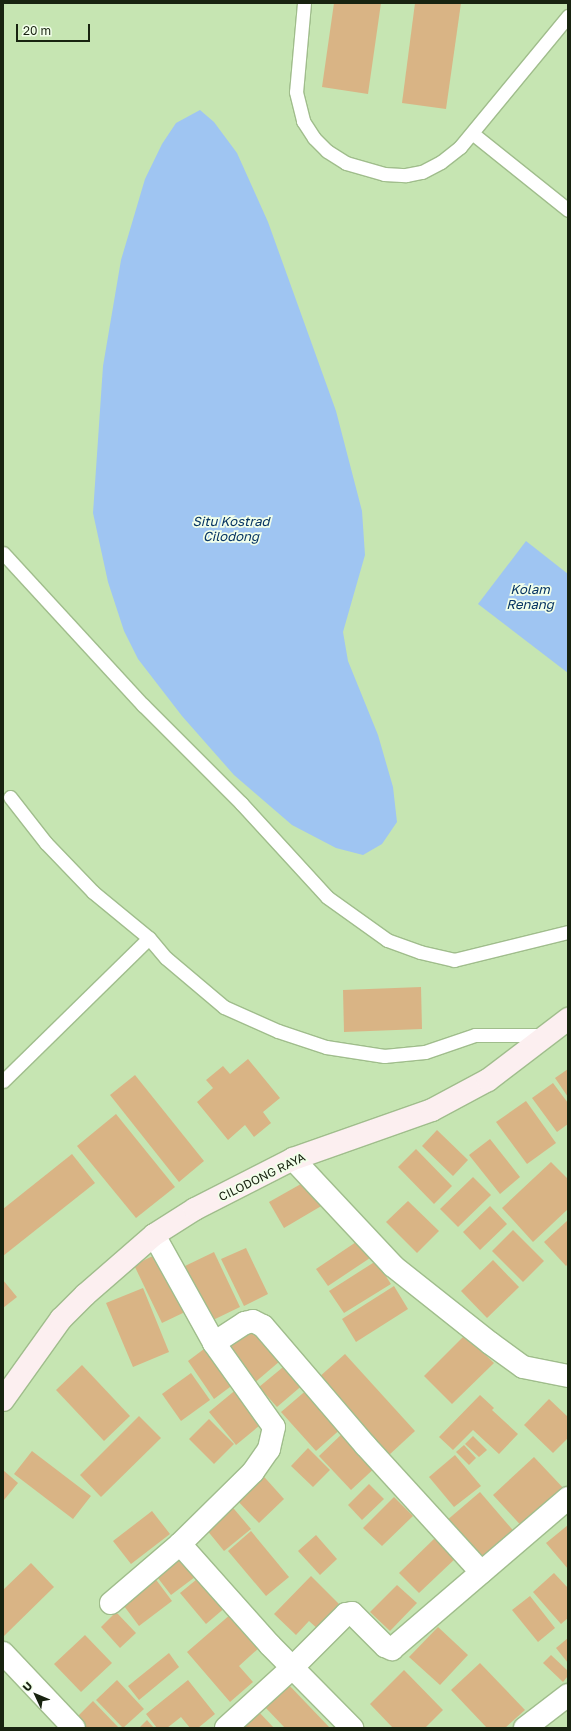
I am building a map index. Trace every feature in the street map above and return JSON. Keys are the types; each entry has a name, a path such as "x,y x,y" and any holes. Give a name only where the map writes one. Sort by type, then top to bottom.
{"street":[{"name":"CILODONG RAYA","path":"3,1400 61,1319 85,1295 154,1235 195,1209 293,1160 432,1110 488,1080 511,1064 545,1035 568,1019"},
{"path":"293,1160 393,1266 490,1343 523,1367 568,1376"},
{"path":"111,1603 180,1544 253,1472 269,1449 274,1427 214,1343 154,1235"},
{"path":"214,1343 245,1323 253,1321 263,1326 366,1446 482,1572"},
{"path":"226,1728 293,1667 350,1612 385,1646 392,1649 568,1498"},
{"path":"180,1544 270,1645 352,1728"},
{"path":"3,1653 74,1728"},
{"path":"525,1728 564,1705"}],"lane":[{"path":"304,3 296,92 303,121 314,138 327,151 346,163 384,174 406,175 422,172 441,162 460,147 568,16"},
{"path":"472,133 568,210"},
{"path":"6,561 143,705 241,803 327,897 387,940 420,952 454,960 568,932"},
{"path":"10,797 46,843 88,887 149,938 166,958 224,1007 278,1031 326,1048 384,1056 425,1052 474,1035 545,1035"},
{"path":"3,1081 149,938"}],"water":[{"name":"Situ Kostrad Cilodong","path":"200,110 214,122 237,153 268,222 336,411 362,511 365,555 343,632 348,661 378,735 393,787 397,822 382,844 363,855 336,848 292,825 234,775 182,716 138,659 124,631 108,582 93,513 103,366 121,260 145,179 162,144 176,123"},
{"name":"Kolam Renang","path":"526,541 568,574 568,673 478,604"}],"building":[{"path":"334,3 381,3 368,94 322,87"},
{"path":"415,3 461,3 446,109 402,103"},
{"path":"421,987 422,1029 344,1032 343,990"},
{"path":"248,1059 280,1098 263,1112 271,1123 254,1137 245,1125 228,1140 197,1102 213,1088 206,1080 223,1066 230,1074"},
{"path":"568,1069 568,1097 555,1078"},
{"path":"135,1075 204,1161 179,1182 110,1095"},
{"path":"553,1083 568,1103 568,1124 557,1132 532,1098"},
{"path":"526,1101 556,1143 527,1164 496,1122"},
{"path":"116,1114 175,1187 136,1218 77,1146"},
{"path":"437,1130 468,1160 453,1176 422,1146"},
{"path":"490,1139 520,1177 500,1194 469,1155"},
{"path":"416,1149 452,1186 434,1204 398,1167"},
{"path":"72,1154 95,1183 3,1256 3,1209"},
{"path":"551,1162 568,1179 568,1209 533,1242 502,1208"},
{"path":"473,1177 491,1195 458,1227 440,1209"},
{"path":"308,1180 323,1205 284,1228 269,1202"},
{"path":"408,1201 439,1231 417,1253 386,1222"},
{"path":"490,1206 507,1224 480,1250 463,1232"},
{"path":"568,1220 568,1264 566,1266 544,1242"},
{"path":"513,1230 544,1261 523,1282 492,1251"},
{"path":"362,1238 373,1256 328,1286 316,1269"},
{"path":"246,1248 268,1294 244,1306 221,1259"},
{"path":"214,1252 240,1307 211,1321 185,1266"},
{"path":"159,1253 187,1311 162,1323 134,1265"},
{"path":"493,1260 519,1287 487,1318 461,1291"},
{"path":"376,1261 391,1284 344,1313 329,1291"},
{"path":"3,1280 17,1297 3,1308"},
{"path":"394,1286 408,1309 356,1342 342,1319"},
{"path":"143,1288 169,1352 133,1367 106,1303"},
{"path":"251,1326 280,1361 252,1385 222,1350"},
{"path":"465,1335 494,1363 452,1404 424,1376"},
{"path":"208,1346 234,1384 214,1399 188,1361"},
{"path":"345,1354 415,1431 389,1455 318,1378"},
{"path":"288,1363 305,1383 277,1407 259,1387"},
{"path":"82,1365 130,1416 104,1441 56,1390"},
{"path":"191,1373 210,1400 181,1421 162,1394"},
{"path":"238,1388 265,1421 236,1445 209,1412"},
{"path":"309,1388 344,1426 316,1451 281,1412"},
{"path":"480,1395 494,1408 492,1410 518,1434 499,1454 473,1430 453,1450 439,1437"},
{"path":"549,1399 568,1417 568,1438 553,1453 524,1425"},
{"path":"139,1416 161,1438 101,1497 80,1475"},
{"path":"209,1419 234,1444 214,1464 189,1439"},
{"path":"345,1431 378,1465 351,1490 319,1456"},
{"path":"473,1436 487,1450 479,1457 465,1444"},
{"path":"464,1445 476,1458 469,1465 456,1452"},
{"path":"308,1448 330,1470 313,1487 291,1466"},
{"path":"32,1451 91,1496 73,1519 14,1474"},
{"path":"455,1455 481,1486 454,1507 429,1477"},
{"path":"534,1457 567,1492 526,1531 493,1495"},
{"path":"3,1470 18,1483 4,1500 3,1499"},
{"path":"258,1470 284,1499 259,1523 232,1495"},
{"path":"369,1484 384,1499 362,1520 348,1505"},
{"path":"480,1492 517,1535 483,1565 446,1521"},
{"path":"394,1497 413,1516 382,1546 363,1528"},
{"path":"229,1503 251,1529 224,1551 202,1524"},
{"path":"152,1511 170,1534 131,1564 113,1541"},
{"path":"568,1525 568,1569 546,1543"},
{"path":"251,1531 289,1577 266,1596 228,1551"},
{"path":"316,1535 337,1559 320,1575 298,1551"},
{"path":"437,1536 457,1557 419,1593 399,1573"},
{"path":"181,1551 199,1574 171,1595 154,1573"},
{"path":"31,1563 54,1587 3,1637 3,1590"},
{"path":"554,1573 568,1588 568,1618 561,1624 533,1592"},
{"path":"202,1575 227,1606 206,1624 180,1593"},
{"path":"311,1576 343,1608 320,1631 309,1621 296,1635 274,1614"},
{"path":"154,1577 172,1601 139,1626 121,1602"},
{"path":"397,1585 417,1603 390,1631 370,1612"},
{"path":"530,1596 555,1628 538,1642 512,1610"},
{"path":"116,1612 136,1633 120,1648 101,1627"},
{"path":"231,1614 260,1647 239,1666 253,1682 230,1702 187,1652"},
{"path":"438,1627 468,1655 440,1685 409,1657"},
{"path":"85,1635 112,1663 81,1692 54,1664"},
{"path":"568,1638 568,1663 556,1648"},
{"path":"169,1653 179,1667 139,1700 128,1686"},
{"path":"551,1655 568,1671 568,1676 563,1682 543,1663"},
{"path":"480,1663 525,1710 505,1728 487,1728 451,1690"},
{"path":"404,1670 443,1710 425,1728 393,1728 370,1704"},
{"path":"117,1680 144,1709 123,1728 96,1700"},
{"path":"188,1680 215,1714 198,1728 190,1728 181,1717 167,1728 157,1728 146,1714"},
{"path":"287,1683 330,1728 285,1728 264,1706"},
{"path":"93,1701 119,1728 84,1728 75,1719"},
{"path":"258,1711 274,1728 241,1728"},
{"path":"147,1720 154,1728 139,1728"}]}
